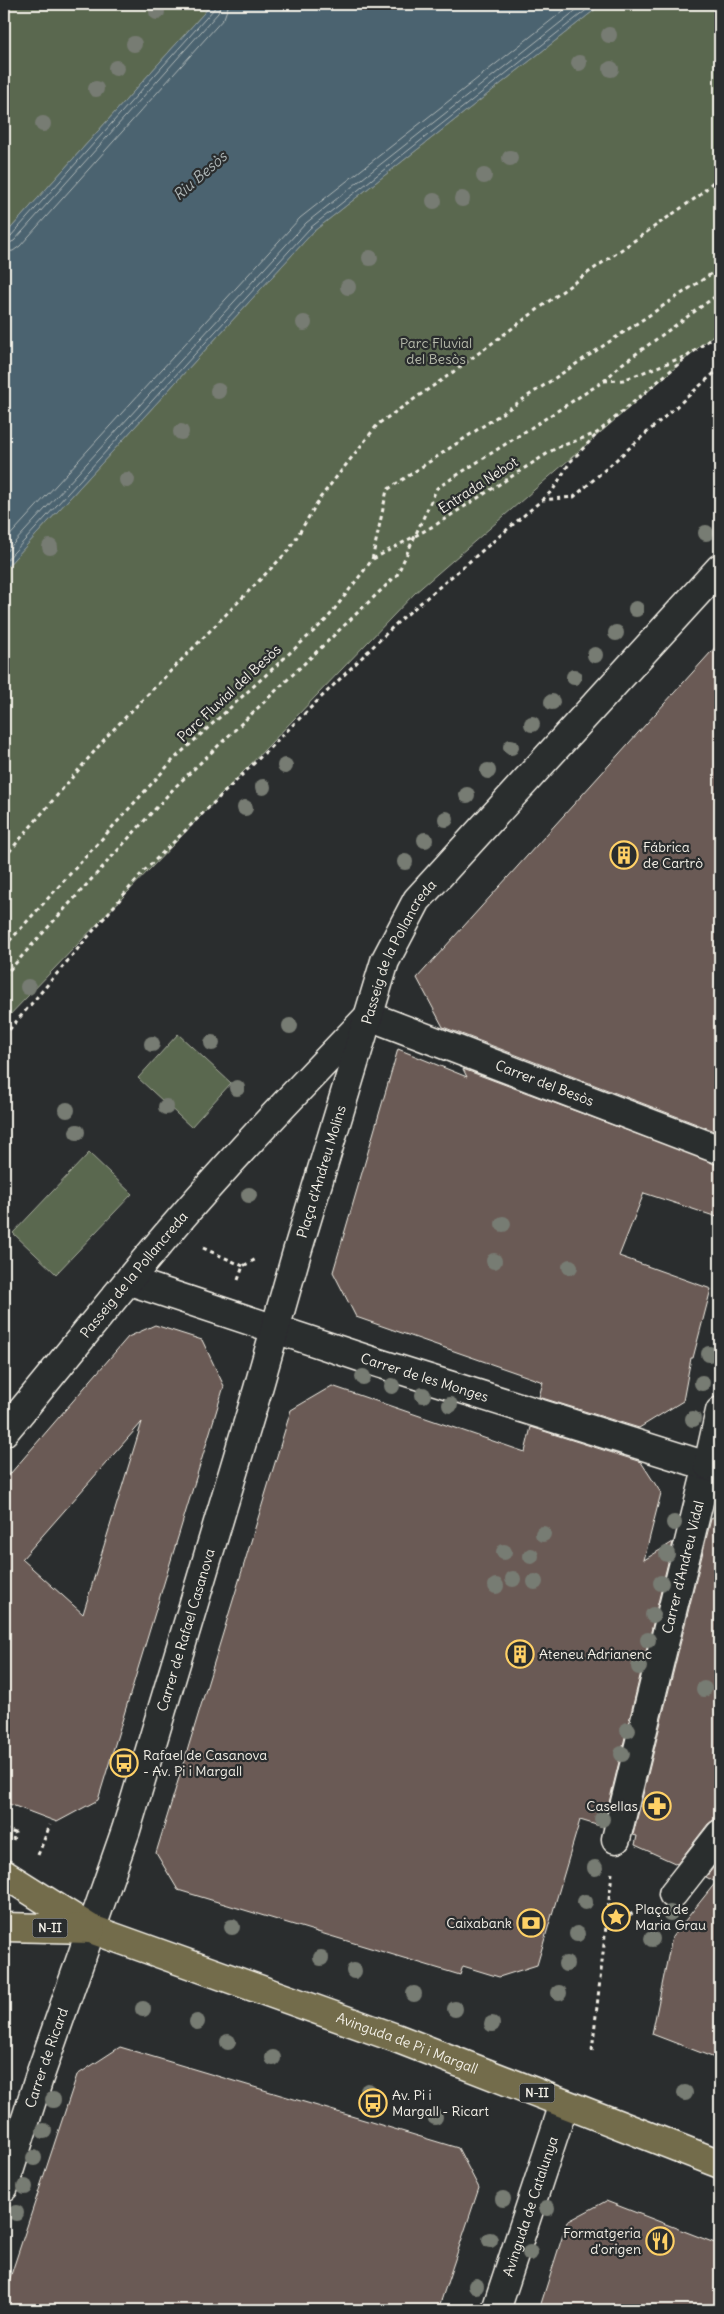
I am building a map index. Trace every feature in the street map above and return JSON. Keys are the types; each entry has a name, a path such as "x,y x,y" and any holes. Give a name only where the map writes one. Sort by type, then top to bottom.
{"main road":[{"name":"Avinguda de Pi i Margall","path":"4,1874 91,1929 396,2038 720,2164"},
{"name":"Avinguda de Pi i Margall","path":"4,1927 91,1929"}],"street":[{"name":"Passeig de la Pollancreda","path":"4,1432 170,1232 268,1122 369,1016 386,961 417,900 720,568"},
{"name":"Carrer del Besòs","path":"369,1016 720,1150"},
{"name":"Plaça d'Andreu Molins","path":"276,1329 296,1252 369,1016"},
{"name":"Carrer de les Monges","path":"130,1281 381,1364 714,1468"},
{"name":"Carrer de Rafael Casanova","path":"91,1929 126,1830 276,1329"},
{"name":"Carrer d'Andreu Vidal","path":"616,1839 714,1468 720,1411"},
{"path":"673,1894 720,1834"},
{"name":"Carrer de Ricard","path":"4,2186 12,2130 91,1929"},
{"name":"Avinguda de Catalunya","path":"496,2310 564,2104"}],"path":[{"path":"4,858 109,734 289,550 320,498 378,424 449,375 579,279 700,195 720,175"},
{"name":"Parc Fluvial del Besòs","path":"4,947 174,759 327,619 372,560 388,490 720,268"},
{"name":"Parc Fluvial del Besòs","path":"4,976 175,787 398,574 437,488 604,381 622,364 720,293"},
{"name":"Entrada Nebot","path":"4,1036 142,872 398,622 553,490 570,462 597,434 689,355 720,332"},
{"name":"Entrada Nebot","path":"604,381 623,380 689,355"},
{"path":"542,500 574,497 720,368"},
{"name":"Entrada Nebot","path":"372,560 416,536 556,448 597,434"},
{"path":"202,1247 243,1266 236,1285"},
{"path":"36,1860 50,1825"},
{"path":"4,1828 14,1833 12,1842"},
{"path":"592,2051 616,1839"},
{"path":"606,1926 673,1894"}],"green space":[{"path":"4,4 212,4 4,236"},
{"name":"Parc Fluvial del Besòs","path":"602,4 720,4 720,329 415,593 4,1021 4,570 314,231"},
{"path":"178,1034 231,1083 191,1127 138,1078"},
{"path":"89,1153 132,1194 56,1274 13,1233"}],"water":[{"name":"Riu Besòs","path":"212,4 602,4 314,231 4,570 4,236"}],"building":[{"name":"Fábrica de Cartrò","path":"720,642 720,1133 443,1027 417,978"},
{"path":"398,1049 467,1077 463,1069 720,1165 720,1218 644,1193 619,1256 711,1289 693,1358 691,1358 683,1401 639,1428 539,1397 543,1382 356,1317 333,1272"},
{"path":"155,1325 202,1340 224,1386 98,1800 57,1822 4,1802 4,1481 128,1337","holes":["142,1422 83,1614 22,1559"]},
{"path":"332,1386 525,1452 531,1427 641,1462 661,1493 644,1560 673,1542 603,1827 580,1820 537,1965 499,1977 463,1966 460,1975 178,1890 156,1853 291,1410"},
{"path":"720,1514 720,1819 708,1824 677,1864 635,1845 637,1836 633,1835 711,1519"},
{"path":"720,1859 720,2060 652,2034 672,1937 716,1882 706,1877"},
{"path":"120,2047 458,2148 479,2188 438,2310 4,2310 4,2296 77,2075"},
{"path":"606,2201 720,2245 720,2310 539,2310 567,2222"}],"place":[{"name":"Fábrica de Cartrò","path":"624,855"},
{"name":"Ateneu Adrianenc","path":"520,1654"},
{"name":"Rafael de Casanova - Av. Pi i Margall","path":"124,1763"},
{"name":"Casellas","path":"657,1806"},
{"name":"Plaça de Maria Grau","path":"616,1917"},
{"name":"Caixabank","path":"531,1923"},
{"name":"Av. Pi i Margall - Ricart","path":"373,2103"},
{"name":"Formatgeria d'origen","path":"660,2241"}]}
